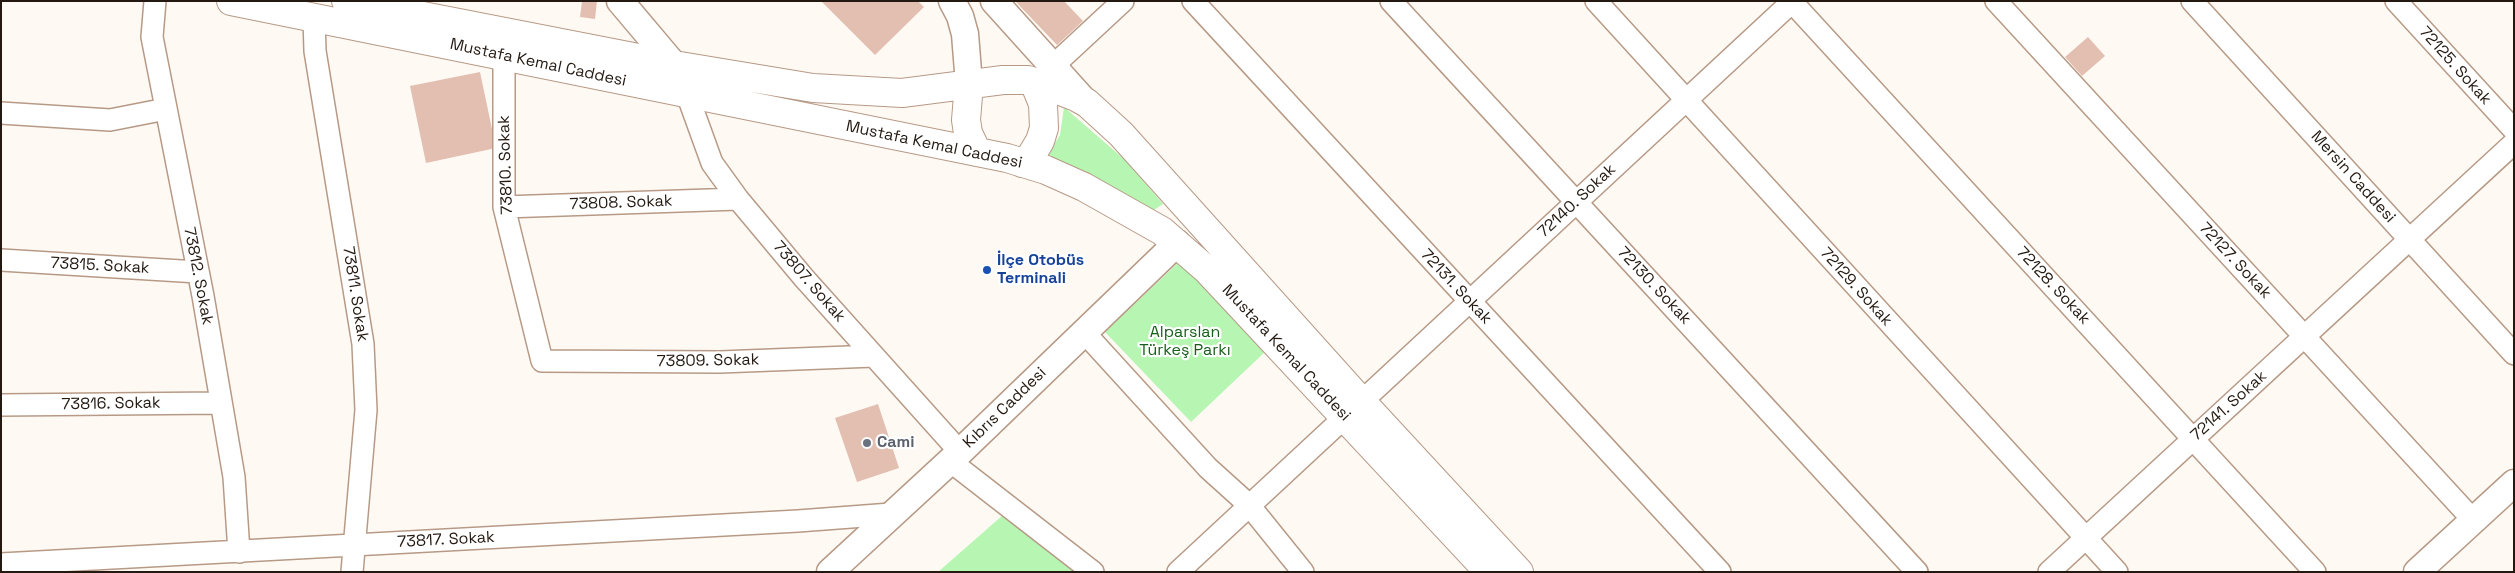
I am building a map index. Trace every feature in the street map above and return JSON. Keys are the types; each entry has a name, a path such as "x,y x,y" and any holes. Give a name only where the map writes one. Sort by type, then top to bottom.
{"main road":[{"name":"Mustafa Kemal Caddesi","path":"231,1 977,152 1046,170 1126,209 1177,243 1353,408 1520,572"},
{"name":"Mustafa Kemal Caddesi","path":"346,1 674,65 813,88 851,92 902,93 1043,74 1048,86 1087,103 1121,134 1489,572"},
{"path":"1022,163 1032,156 1044,128 1043,74"},
{"path":"969,84 966,120 968,133 977,152"}],"street":[{"name":"73812. Sokak","path":"155,1 152,37 222,403 234,477 239,552"},
{"path":"620,1 674,65 687,94"},
{"path":"952,1 960,16 965,34 969,84"},
{"path":"994,1 1043,74 1123,1"},
{"name":"72131. Sokak","path":"1193,1 1720,572"},
{"name":"72130. Sokak","path":"1391,1 1917,572"},
{"name":"72129. Sokak","path":"1596,1 2117,572"},
{"name":"72127. Sokak","path":"1996,1 2473,520"},
{"name":"Mersin Caddesi","path":"2192,1 2514,354"},
{"name":"72125. Sokak","path":"2396,1 2514,130"},
{"name":"72140. Sokak","path":"1178,572 1249,504 1792,2"},
{"name":"72128. Sokak","path":"1792,2 2315,572"},
{"name":"73811. Sokak","path":"314,18 315,52 364,344 366,410 352,546 352,572"},
{"name":"73810. Sokak","path":"504,55 504,207 542,361"},
{"name":"73807. Sokak","path":"687,94 712,163 738,199 874,356 955,456 1093,572"},
{"path":"1,113 110,120 166,109"},
{"name":"72141. Sokak","path":"2049,572 2514,143"},
{"name":"73808. Sokak","path":"504,207 738,199"},
{"name":"Kıbrıs Caddesi","path":"830,572 955,456 1083,331 1177,243"},
{"name":"73815. Sokak","path":"1,260 198,272"},
{"path":"1083,331 1208,468 1249,504 1304,572"},
{"name":"73809. Sokak","path":"542,361 720,362 874,356"},
{"name":"73816. Sokak","path":"1,405 222,403"},
{"path":"2417,572 2514,483"},
{"name":"73817. Sokak","path":"1,564 352,546 891,514"}],"green space":[{"path":"1064,107 1125,160 1163,204 1151,212 1130,197 1047,156 1060,135"},
{"name":"Alparslan Türkeş Parkı","path":"1180,261 1266,351 1191,422 1105,332"},
{"path":"1003,515 1075,572 938,572"}],"building":[{"path":"582,1 597,1 595,19 580,17"},
{"path":"821,1 918,1 924,7 875,55"},
{"path":"1015,1 1064,1 1083,21 1057,45"},
{"path":"2088,37 2105,56 2082,76 2065,57"},
{"path":"480,72 496,148 426,163 410,86"},
{"name":"Cami","path":"878,404 899,468 857,482 835,418"}],"place":[{"name":"İlçe Otobüs Terminali","path":"987,270"},
{"name":"Cami","path":"867,443"}]}
